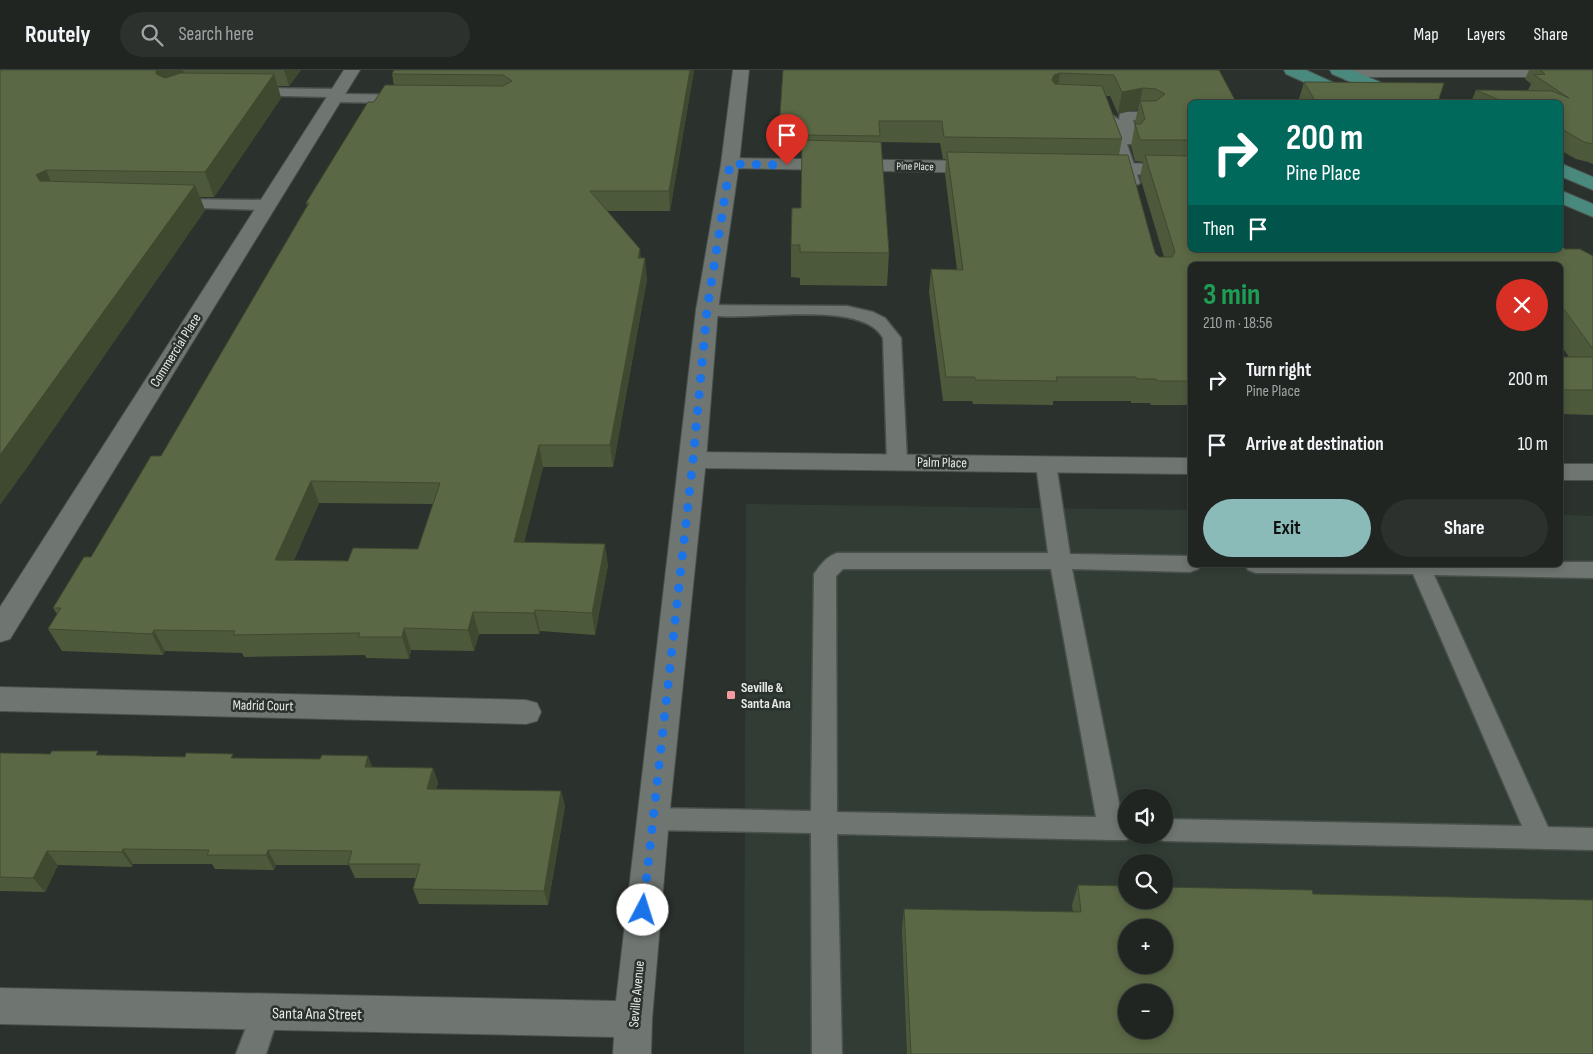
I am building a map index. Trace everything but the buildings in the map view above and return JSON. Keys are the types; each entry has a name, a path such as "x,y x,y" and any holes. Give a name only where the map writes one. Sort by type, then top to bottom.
{"main road":[{"path":"1292,70 1358,100"},
{"path":"1345,73 1406,100"},
{"path":"1563,170 1593,184"},
{"path":"1563,197 1593,211"}],"street":[{"name":"Commercial Place","path":"0,631 352,70"},
{"name":"Seville Avenue","path":"633,1037 652,819 693,460 707,310 730,164 741,70"},
{"path":"1345,73 1593,72"},
{"name":"Pine Place","path":"730,164 1003,167"},
{"path":"1081,168 1188,170"},
{"name":"Palm Place","path":"693,460 1188,466"},
{"path":"1563,472 1593,472"},
{"name":"Madrid Court","path":"0,699 526,712"},
{"name":"Santa Ana Street","path":"0,1006 266,1012 633,1037"}],"lane":[{"path":"235,91 421,99"},
{"path":"1107,104 1136,169"},
{"path":"1137,194 1136,169 1125,116 1152,116"},
{"path":"156,204 266,205"},
{"path":"707,310 847,311 867,315 881,322 888,329 892,338 897,461"},
{"path":"1046,464 1060,562 1118,824"},
{"path":"827,1054 824,823 825,574 837,561 1188,564"},
{"path":"1419,567 1540,838"},
{"path":"1462,567 1593,570"},
{"path":"652,819 1118,829"},
{"path":"1173,830 1593,839"},
{"path":"251,1054 266,1012"}],"shaded area":[{"path":"746,504 1188,510 1188,567 1563,567 1563,515 1593,516 1593,1054 744,1054"}],"place":[{"name":"Seville & Santa Ana","path":"731,695"}],"route":[{"path":"643,910 693,460 707,310 730,164 787,165"}]}
